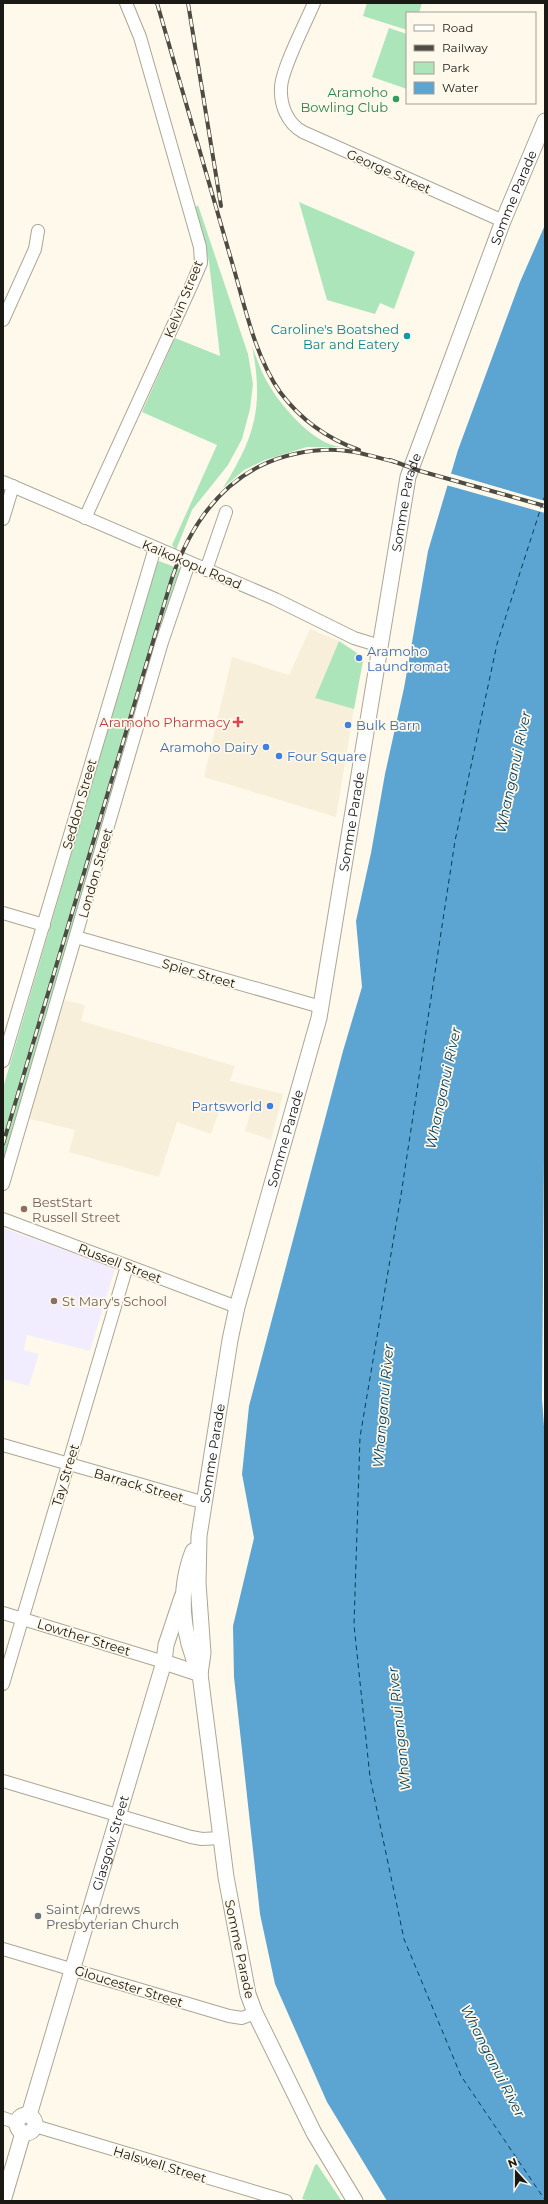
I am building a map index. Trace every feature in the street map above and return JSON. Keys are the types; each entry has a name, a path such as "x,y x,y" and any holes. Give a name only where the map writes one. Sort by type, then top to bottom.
{"main road":[{"name":"Somme Parade","path":"351,2200 314,2133 255,2013 244,1978 220,1838 200,1674 202,1653 198,1583 199,1536 236,1307 316,1031 321,1007 335,912 410,472 503,221 545,120"},
{"name":"Somme Parade","path":"199,1536 191,1556 182,1597 191,1655 200,1674"},
{"name":"Glasgow Street","path":"164,1662 174,1649 185,1624 198,1583"},
{"name":"Glasgow Street","path":"3,2201 21,2123 72,1969 164,1662 166,1645 182,1597"},
{"path":"164,1662 200,1674"}],"street":[{"name":"Kelvin Street","path":"85,518 192,284 201,258 200,247 140,37 126,3"},
{"name":"George Street","path":"314,3 281,82 281,97 284,110 291,124 303,132 503,221"},
{"path":"3,320 35,249 38,231"},
{"name":"Kaikokopu Road","path":"8,484 275,599 354,638 380,646"},
{"path":"3,519 8,484"},
{"path":"206,570 226,512"},
{"name":"Seddon Street","path":"3,1061 154,548"},
{"name":"London Street","path":"3,1184 162,642 189,563"},
{"path":"3,913 44,925"},
{"name":"Spier Street","path":"76,937 321,1007"},
{"name":"Russell Street","path":"3,1219 236,1307"},
{"name":"Tay Street","path":"3,1684 128,1266"},
{"name":"Barrack Street","path":"3,1445 205,1503"},
{"name":"Lowther Street","path":"3,1613 164,1662"},
{"path":"3,1781 202,1839 220,1838"},
{"name":"Gloucester Street","path":"3,1949 230,2016 242,2018 255,2013"},
{"name":"Halswell Street","path":"21,2123 286,2201"}],"shaded area":[{"path":"310,629 339,641 315,697 354,709 336,817 204,777 232,657 289,675"},
{"path":"65,1000 85,1005 81,1021 235,1066 230,1081 283,1094 271,1140 245,1131 251,1111 223,1101 211,1134 177,1122 159,1177 69,1152 75,1130 26,1118"},
{"name":"St Mary's School","path":"3,1228 115,1268 90,1351 27,1335 24,1350 39,1354 29,1386 3,1379"}],"green space":[{"path":"367,3 422,3 419,12 406,12 406,30 363,16"},
{"path":"389,28 406,34 406,89 372,77"},
{"path":"299,202 415,252 394,309 380,303 375,314 327,300"},
{"path":"198,205 248,354 253,384 250,409 242,439 228,465 192,510 176,550 172,545 217,445 142,412 175,338 220,356 209,262 194,208"},
{"path":"252,346 265,378 287,410 297,421 319,438 330,444 341,447 307,447 265,460 244,470 223,488 243,453 254,420 257,404 257,386 256,367"},
{"path":"159,561 180,569 3,1164 3,1088 156,565"},
{"path":"339,641 357,653 363,661 354,709 315,698"},
{"path":"317,2164 341,2200 310,2201 302,2199 315,2165"}],"water":[{"name":"Whanganui River","path":"545,225 545,1037 542,1399 545,1440 545,2201 387,2201 327,2102 275,1984 260,1914 234,1677 233,1626 254,1538 242,1474 249,1406 343,1051 362,987 356,921 371,853 385,774 404,688 428,551 458,450 520,282"}],"pier":[{"path":"449,473 545,501 545,513 446,485"}],"ferry route":[{"path":"545,495 497,644 455,841 401,1195 360,1437 354,1625 370,1777 404,1939 461,2076 545,2200"}],"railway":[{"path":"157,3 245,310 263,362 280,392 296,411 326,434 359,450"},
{"path":"188,3 221,206"},
{"path":"3,1144 172,578 182,552 195,528 209,507 226,489 246,474 269,462 294,454 323,450 341,450 395,462"},
{"path":"390,460 420,471 545,506"}],"place":[{"name":"Aramoho Bowling Club","path":"396,99"},
{"name":"Caroline's Boatshed Bar and Eatery","path":"407,336"},
{"name":"Aramoho Laundromat","path":"359,658"},
{"name":"Aramoho Pharmacy","path":"238,722"},
{"name":"Bulk Barn","path":"348,725"},
{"name":"Aramoho Dairy","path":"266,747"},
{"name":"Four Square","path":"279,756"},
{"name":"Partsworld","path":"270,1106"},
{"name":"BestStart Russell Street","path":"24,1209"},
{"name":"St Mary's School","path":"54,1301"},
{"name":"Saint Andrews Presbyterian Church","path":"38,1916"}]}
